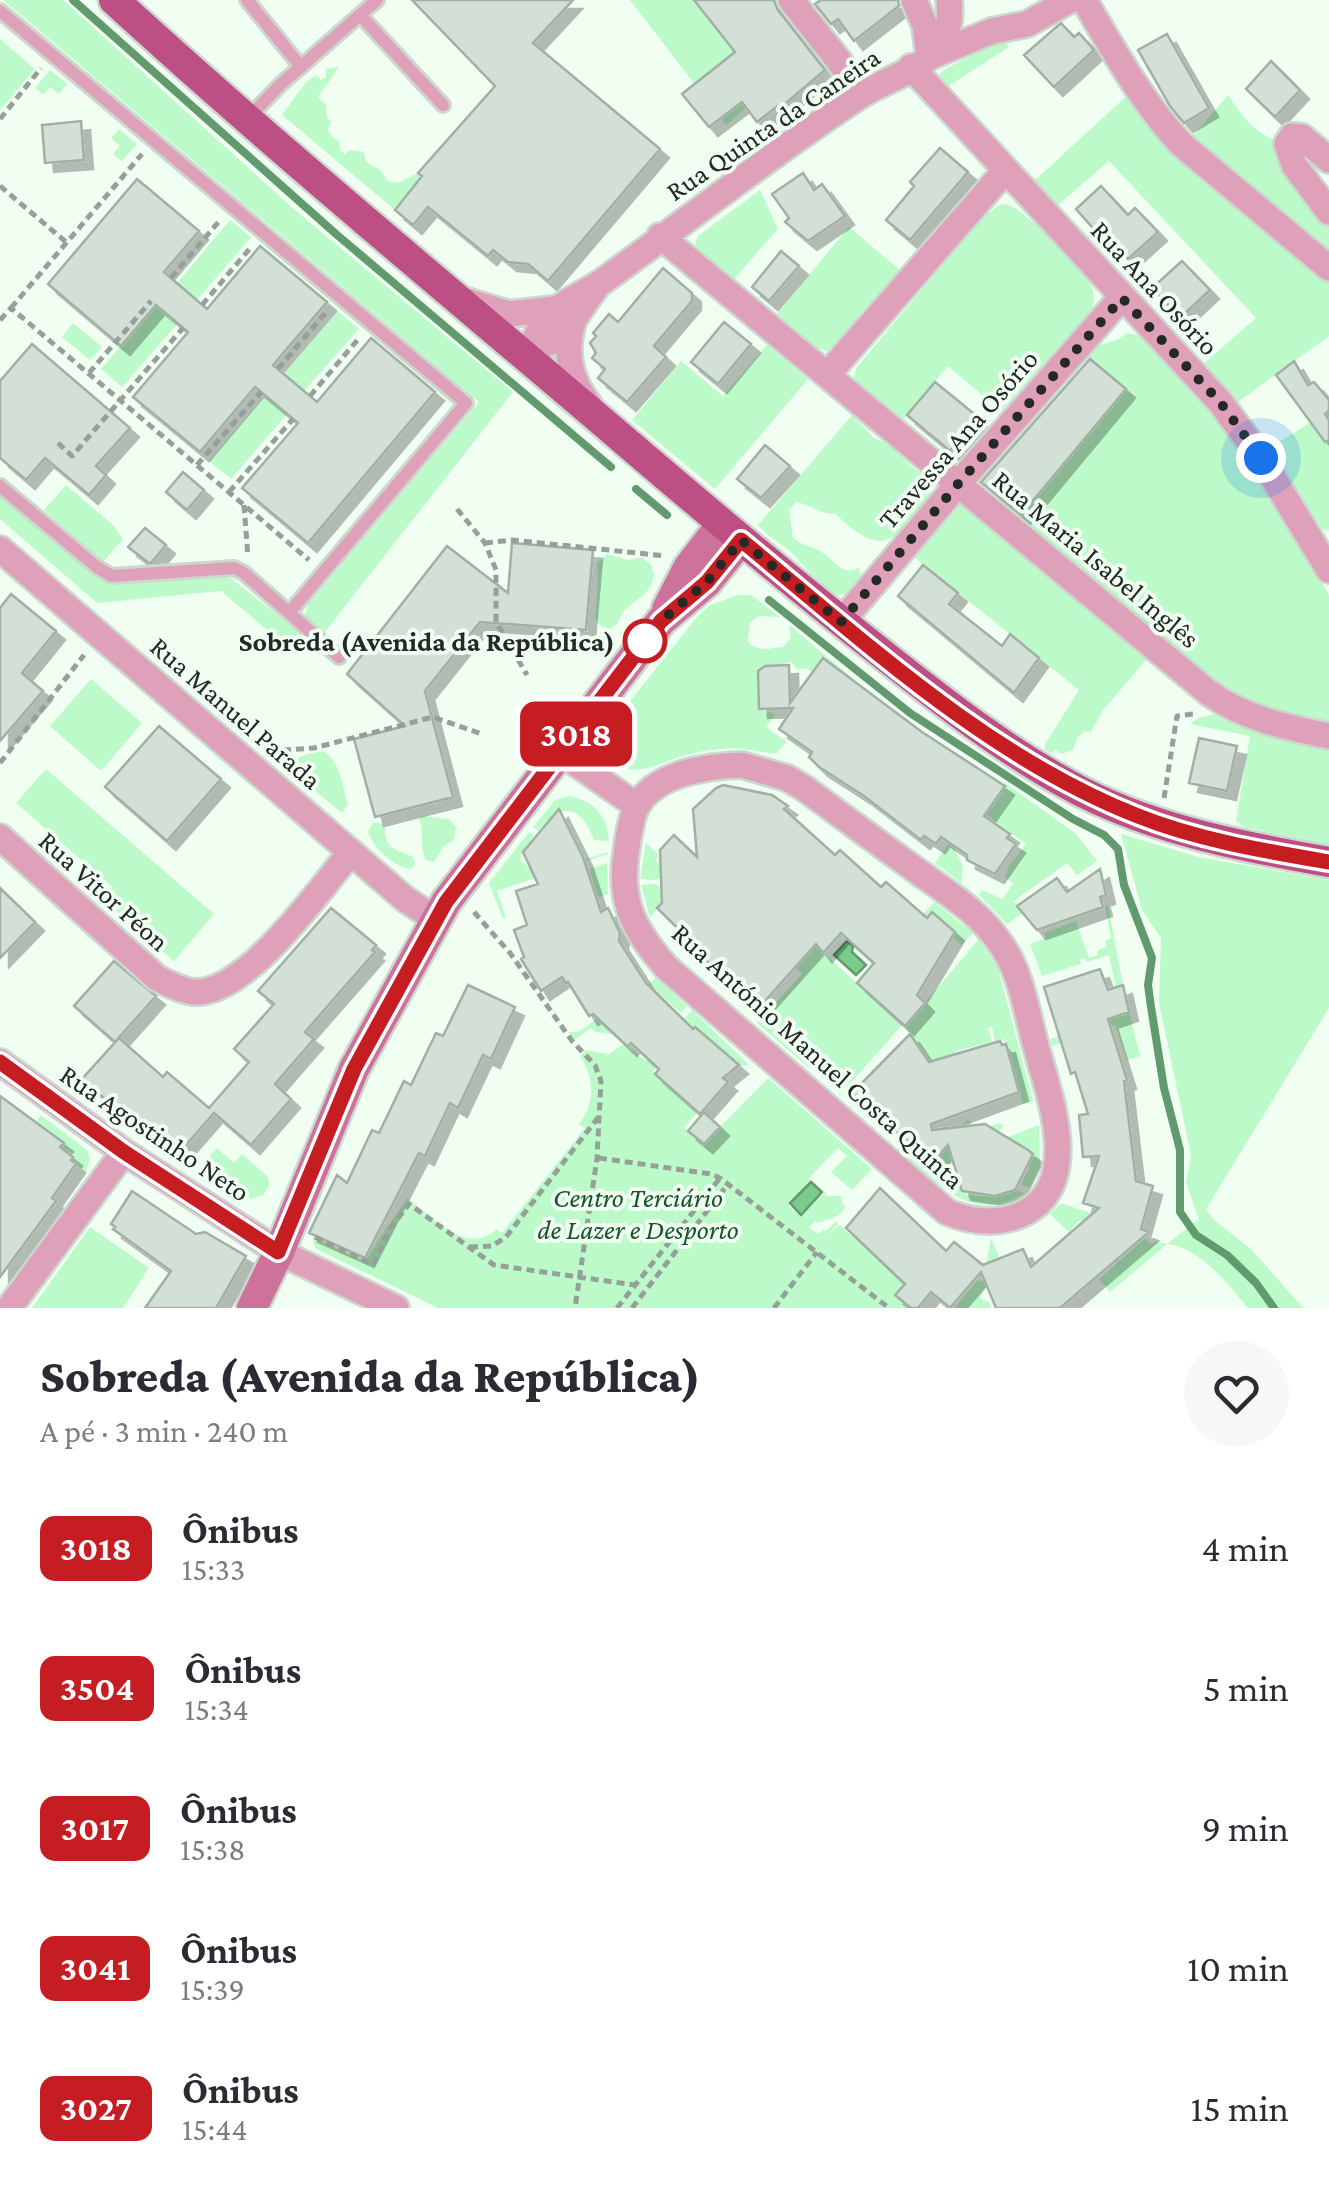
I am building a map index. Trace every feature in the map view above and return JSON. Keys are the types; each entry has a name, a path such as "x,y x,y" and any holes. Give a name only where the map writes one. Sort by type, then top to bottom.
{"main road":[{"path":"114,0 246,121 426,274 841,622 970,722 1029,762 1084,792 1157,822 1250,847 1329,862"}],"street":[{"path":"791,0 861,95"},
{"path":"914,0 925,26 921,62"},
{"path":"921,62 948,29 949,0"},
{"name":"Rua Quinta da Caneira","path":"426,274 454,294 490,310 563,316 660,236 861,95 921,62 992,32 1028,24 1070,0"},
{"path":"1084,0 1136,89 1165,127 1329,268"},
{"name":"Rua Ana Osório","path":"921,62 1005,171 1208,388 1243,432 1329,570"},
{"path":"1329,160 1302,137 1292,136 1287,144 1294,165 1329,212"},
{"path":"827,375 1005,171"},
{"name":"Rua Maria Isabel Inglês","path":"660,236 1224,704 1271,724 1329,736"},
{"name":"Travessa Ana Osório","path":"841,622 1122,298"},
{"path":"551,378 536,360 534,348 538,332 563,316 569,366 584,399 602,422"},
{"path":"497,332 516,344 534,348"},
{"path":"252,1308 354,1069 435,919 661,621 688,568 732,532"},
{"path":"661,621 707,582 732,532"},
{"name":"Rua Manuel Parada","path":"0,549 351,852 435,919"},
{"path":"562,753 636,806"},
{"name":"Rua António Manuel Costa Quinta","path":"742,765 767,771 804,788 986,925 1018,977 1055,1122 1055,1175 1039,1202 1026,1212 997,1221 963,1219 947,1212 666,967 648,946 625,901 625,859 636,806 653,790 693,770 742,765"},
{"name":"Rua Vitor Péon","path":"0,836 157,978 196,992 234,980 253,966 351,852"},
{"name":"Rua Agostinho Neto","path":"0,1062 124,1152 278,1252 396,1308"},
{"path":"10,1308 124,1152"}],"lane":[{"path":"247,0 301,67"},
{"path":"246,121 377,0"},
{"path":"0,11 466,403 289,613"},
{"path":"361,16 443,105"},
{"path":"0,486 112,576 234,568 339,656"}],"path":[{"path":"0,119 42,69 28,58"},
{"path":"0,320 154,140"},
{"path":"0,186 66,242"},
{"path":"171,278 232,206"},
{"path":"202,305 264,232"},
{"path":"278,369 340,296"},
{"path":"88,373 152,301"},
{"path":"10,308 324,572"},
{"path":"310,396 372,324"},
{"path":"58,444 72,456 183,328"},
{"path":"198,465 260,392"},
{"path":"229,492 292,419"},
{"path":"244,505 250,578"},
{"path":"457,509 485,543 496,570 496,622 527,675"},
{"path":"485,543 512,540 593,546 674,558 688,568"},
{"path":"0,762 100,634"},
{"path":"1157,822 1178,716 1206,712 1224,704"},
{"path":"283,750 314,748 433,716 482,734"},
{"path":"474,903 480,921 510,953 572,1041 594,1065 601,1081 598,1158 575,1308"},
{"path":"462,1244 482,1249 506,1237 602,1114"},
{"path":"598,1158 720,1178 890,1308"},
{"path":"617,1308 720,1178"},
{"path":"632,1308 728,1184"},
{"path":"312,1236 373,1264 408,1204 494,1265 635,1285"},
{"path":"774,1308 816,1252"},
{"path":"874,1308 880,1300"}],"green space":[{"path":"3,0 63,0 295,210 513,392 324,633 305,616 308,605 479,402"},
{"path":"630,0 694,0 735,52 738,98 746,108 726,125"},
{"path":"0,39 35,69 0,110"},
{"path":"1003,39 1009,47 947,87 940,80 945,69"},
{"path":"339,67 318,97 326,105 331,122 328,130 339,140 340,149 345,155 350,150 364,152 366,162 380,170 388,181 398,183 418,173 422,176 395,210 282,115 306,82 316,75 321,80 326,77 326,69"},
{"path":"50,70 67,84 59,94 50,87 43,95 35,88"},
{"path":"1131,92 1245,210 1329,282 1329,336 1238,402 1202,365 1256,318 1109,161 1057,206 1034,181"},
{"path":"1228,95 1256,130 1281,142 1329,219 1329,257 1192,137"},
{"path":"119,129 137,144 122,161 113,154 120,146 111,138"},
{"path":"760,190 778,229 733,280 698,252 695,244 698,236"},
{"path":"1006,204 1039,227 1077,266 1092,289 1092,309 1001,411 948,366 901,422 856,386 857,367 982,218"},
{"path":"230,220 251,237 197,300 177,283"},
{"path":"849,227 901,271 838,347 827,351 816,348 776,315"},
{"path":"156,305 178,323 122,387 101,369"},
{"path":"337,311 359,329 304,391 284,374"},
{"path":"73,323 102,347 90,360 62,337"},
{"path":"1127,333 1142,336 1198,392 1247,455 1329,595 1329,727 1228,698 989,497 977,482 1020,517 1125,389 1083,353"},
{"path":"767,345 808,379 715,489 632,420 681,361 723,396"},
{"path":"265,396 287,414 231,479 209,461"},
{"path":"1329,411 1329,529 1324,531 1268,449"},
{"path":"852,415 873,437 930,477 932,491 901,532 879,541 867,538 836,514 796,502 789,510 793,538 820,551 843,569 859,568 862,580 848,593 837,595 758,525"},
{"path":"66,485 113,525 123,539 103,562 44,510"},
{"path":"0,495 107,582 228,576 303,635 291,650 221,591 97,603 0,519"},
{"path":"961,504 1146,660 1103,710 1091,732 1085,731 1077,738 1073,750 1061,754 1056,749 1052,753 1045,750 1045,744 1079,690 913,556"},
{"path":"607,554 628,560 642,557 651,565 654,575 647,591 610,629 600,626 595,617 597,564"},
{"path":"738,595 751,595 780,617 759,616 750,622 748,641 752,645 764,649 783,647 791,638 789,625 850,676 839,692 806,668 798,670 791,662 760,669 760,709 775,714 766,727 787,742 775,754 714,750 642,769 625,768 612,754 608,740 615,720 697,617 710,605"},
{"path":"91,679 142,723 101,771 50,726"},
{"path":"1219,713 1329,744 1329,845 1243,827 1236,821 1250,736 1190,724"},
{"path":"323,751 337,767 342,782 348,804 342,813 296,776 293,769 300,757"},
{"path":"46,769 214,914 174,961 102,900 112,887 16,803"},
{"path":"1005,783 1075,833 1097,861 1077,875 1067,863 1014,901 1022,913 1007,924 979,895 982,890 1003,899 1013,883 1005,878 1009,866 1026,844 974,806"},
{"path":"569,796 586,801 598,811 609,841 594,840 583,820 570,811 555,815 538,831 533,827 555,800"},
{"path":"419,819 449,819 456,827 454,840 443,847 434,862 424,855"},
{"path":"373,823 385,827 387,841 393,848 413,857 412,869 392,861 379,850 368,831"},
{"path":"960,827 952,844 963,866 961,883 935,863"},
{"path":"529,832 534,836 520,860 538,875 608,854 497,891 506,918 503,919 489,883"},
{"path":"1121,834 1198,857 1329,880 1329,1008 1206,1209 1251,1249 1303,1308 1248,1308 1201,1259 1167,1244 1199,1219 1186,1183 1191,1155 1159,1003 1161,938 1142,910"},
{"path":"646,843 658,854 661,877 656,880 640,879"},
{"path":"607,863 608,894 598,897 589,869"},
{"path":"656,884 662,888 665,900 650,918 641,885"},
{"path":"934,902 973,933 961,945 932,913 903,1024 839,1096 840,1078 836,1071 808,1067 757,1023 802,974 779,952 735,967 715,986 777,918 815,945 859,985"},
{"path":"1108,905 1123,985 1116,988 1109,955 1087,962 1085,958 1080,960 1081,964 1042,976 1030,944 1046,938 1044,933 1076,921 1089,958 1097,956 1111,938 1105,906"},
{"path":"979,939 998,968 1033,1101 1023,1104 1004,1039 995,1041 992,1027 988,1028 992,1042 956,1051 958,1071 937,1073 905,1026"},
{"path":"656,978 687,1006 681,1013 656,991 614,1034 591,1028 574,1040 569,1032 578,1032"},
{"name":"Centro Terciário de Lazer e Desporto","path":"692,1010 749,1065 738,1066 695,1027 653,1071 699,1110 684,1128 704,1143 768,1078 872,1169 852,1190 831,1172 847,1156 838,1148 789,1202 789,1207 801,1216 826,1191 826,1196 842,1196 846,1207 838,1216 815,1221 809,1227 818,1234 836,1221 838,1224 828,1235 840,1225 903,1282 941,1242 895,1295 911,1308 438,1308 315,1248 312,1237 364,1262 407,1198 462,1237 474,1239 497,1229 502,1233 585,1128 579,1124 591,1090 581,1057 585,1050 609,1054 624,1044 646,1061"},
{"path":"1129,1011 1140,1056 1127,1060 1115,1025 1052,1046 1050,1039"},
{"path":"41,1115 87,1150 90,1158 86,1172 72,1161 75,1156 62,1147 65,1142 37,1121"},
{"path":"968,1119 976,1130 1001,1123 1003,1127 959,1170 959,1187 978,1196 995,1195 1009,1187 1024,1193 1006,1202 972,1203 941,1186 898,1149 906,1141 932,1163"},
{"path":"1039,1125 1040,1167 1029,1188 1021,1184 1029,1169 1028,1150 1003,1139"},
{"path":"217,1148 234,1163 242,1154 268,1177 269,1186 263,1195 251,1199 199,1169"},
{"path":"1061,1203 1096,1215 1096,1219 1078,1221 1069,1232 1050,1214"},
{"path":"90,1227 149,1268 123,1308 32,1308"},
{"path":"991,1238 1000,1259 980,1299 989,1302 991,1308 954,1308 978,1280 983,1282"},
{"path":"1145,1238 1151,1244 1167,1244 1110,1292 1099,1279"}],"shaded area":[{"path":"847,941 866,965 856,975 834,955"},
{"path":"811,1182 822,1192 801,1215 790,1203"}],"building":[{"path":"412,0 573,0 533,43 660,149 548,281 528,264 508,262 493,250 488,256 428,207 413,225 395,210 422,176 418,173 495,86"},
{"path":"694,0 774,0 825,70 757,122 742,102 709,127 682,94 735,52"},
{"path":"821,0 898,0 899,6 854,41 838,19 831,24 815,4"},
{"path":"1061,23 1074,37 1079,33 1094,50 1054,87 1024,55"},
{"path":"1167,34 1209,108 1184,123 1138,50"},
{"path":"1271,61 1300,90 1275,117 1246,89"},
{"path":"81,121 84,160 45,163 42,125"},
{"path":"940,148 968,172 910,240 886,220 914,186 910,182"},
{"path":"803,173 814,190 822,184 845,216 808,241 785,222 789,218 772,194"},
{"path":"137,179 199,231 164,272 207,309 260,246 327,302 273,365 317,402 371,338 435,392 308,543 242,488 298,423 255,387 200,452 133,397 188,332 156,305 121,346 48,284"},
{"path":"1101,186 1128,215 1135,208 1158,232 1128,259 1076,209"},
{"path":"781,251 799,266 769,301 752,287"},
{"path":"1182,261 1210,290 1180,318 1152,288"},
{"path":"663,268 692,293 692,301 654,346 666,357 627,402 598,378 605,369 592,358 596,353 590,343 609,314 618,322"},
{"path":"724,322 751,344 718,384 691,362"},
{"path":"32,344 130,428 96,466 106,475 89,495 45,458 26,480 0,458 0,381"},
{"path":"1090,359 1126,389 1021,515 981,482"},
{"path":"1294,361 1308,385 1314,382 1329,400 1329,411 1325,414 1329,420 1329,440 1325,442 1276,375"},
{"path":"935,382 978,417 950,451 907,415"},
{"path":"765,445 790,466 761,498 737,479"},
{"path":"183,472 204,490 187,510 166,492"},
{"path":"145,528 166,545 150,564 128,547"},
{"path":"512,543 593,550 586,630 480,622 425,691 453,797 375,817 354,739 405,726 347,674 447,546 508,593"},
{"path":"923,565 958,593 949,604 1002,646 1010,634 1039,658 1014,693 898,596"},
{"path":"11,594 56,631 22,673 43,691 0,741 0,608"},
{"path":"823,658 922,732 1005,786 984,816 1010,834 1007,838 1016,844 995,874 967,860 967,855 941,837 936,844 924,836 921,840 819,767 809,757 812,752 779,729 793,708 759,709 758,671 765,666 789,665 790,703"},
{"path":"159,726 221,779 167,841 105,787"},
{"path":"1199,738 1237,746 1227,791 1189,783"},
{"path":"723,785 772,795 788,806 784,809 835,855 840,850 881,887 886,882 927,918 932,912 955,932 917,995 925,1003 905,1026 857,983 874,963 841,933 823,953 816,944 756,1011 657,908 662,903 660,850 674,835 697,857 693,809"},
{"path":"559,809 583,857 601,912 608,908 620,933 619,941 646,983 693,1029 739,1065 723,1078 728,1082 700,1114 655,1074 659,1069 631,1043 628,1047 593,1014 589,1016 568,982 562,977 541,991 521,959 524,957 514,930 527,925 516,891 538,884 523,852"},
{"path":"1100,869 1106,895 1100,897 1103,907 1037,930 1017,906 1057,878 1067,892"},
{"path":"0,888 35,922 0,958"},
{"path":"331,908 376,945 372,950 375,952 305,1032 314,1039 275,1084 291,1099 251,1145 214,1113 178,1154 131,1113 127,1118 82,1079 119,1038 163,1077 167,1072 209,1108 249,1062 234,1049 274,1004 258,991"},
{"path":"114,961 156,996 115,1042 74,1006"},
{"path":"1100,969 1108,990 1123,985 1129,1012 1108,1019 1127,1080 1124,1081 1136,1181 1153,1186 1141,1229 1149,1232 1060,1308 996,1308 981,1272 950,1308 931,1292 918,1308 911,1308 895,1295 905,1284 846,1228 880,1188 946,1251 954,1242 983,1265 1023,1249 1031,1267 1099,1208 1083,1203 1099,1156 1083,1157 1079,1115 1088,1114 1044,987"},
{"path":"468,985 515,1007 491,1059 483,1055 458,1108 450,1103 425,1156 419,1153 365,1258 309,1233 337,1175 347,1183 372,1130 379,1133 404,1081 411,1085 436,1033 443,1036"},
{"path":"910,1034 929,1062 1000,1041 1006,1044 1019,1092 931,1124 932,1130 985,1124 1028,1150 1033,1154 1015,1190 995,1196 962,1191 948,1145 933,1162 852,1093"},
{"path":"0,1096 64,1143 60,1147 76,1164 52,1198 56,1201 0,1277"},
{"path":"704,1112 720,1127 704,1144 688,1131"},
{"path":"132,1191 196,1234 205,1232 246,1256 216,1308 145,1308 171,1271 113,1229 111,1224"}],"waterway":[{"path":"73,0 336,234 611,467"},
{"path":"636,489 667,515"},
{"path":"769,600 910,713 1104,835 1118,849 1124,885 1152,958 1148,985 1164,1088 1180,1150 1180,1212 1196,1235 1227,1255 1256,1283 1274,1308"}],"bus line":[{"name":"3018","path":"0,1062 124,1152 278,1252 354,1069 446,902 661,621 707,582 741,540 970,722 1029,762 1140,817 1201,836 1329,862"}],"place":[{"name":"Sobreda (Avenida da República)","path":"645,641"}],"route":[{"path":"645,641 661,621 707,582 741,540 841,622 1122,298 1220,402 1261,458"}]}
